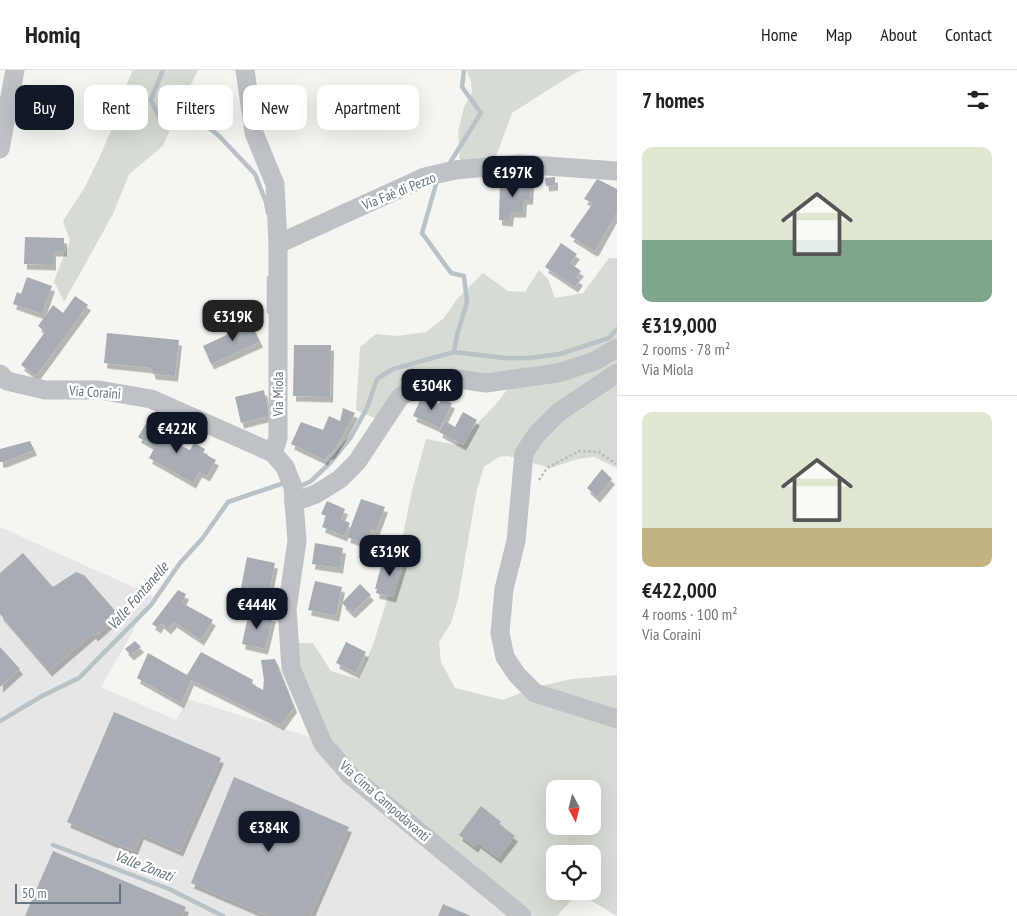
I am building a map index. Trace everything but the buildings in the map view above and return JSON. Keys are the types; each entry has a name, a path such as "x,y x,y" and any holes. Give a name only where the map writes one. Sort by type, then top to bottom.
{"street":[{"path":"0,149 15,70"},
{"name":"Via Miola","path":"245,70 254,133 275,184 278,244 278,438 273,453"},
{"name":"Via Faè di Pezzo","path":"278,244 425,177 455,170 519,164 617,171"},
{"path":"294,502 316,494 340,479 357,462 400,397 422,383 459,379 486,383 558,373 595,361 617,348"},
{"path":"617,373 559,412 537,434 524,452 516,541 504,590 500,633 505,657 517,675 535,693 617,719"},
{"name":"Via Coraini","path":"0,374 7,381 45,390 99,390 151,399 273,453"},
{"name":"Via Cima Campodavanti","path":"273,453 285,467 293,487 297,541 288,609 291,668 324,744 350,775 522,916"}],"path":[{"path":"534,486 547,468 578,451 599,452 616,464"}],"shaded area":[{"path":"133,70 198,70 191,85 158,85 158,130 170,130 163,146 129,174 113,214 64,302 54,281 70,240 63,221 85,187 111,130 148,130 148,85 126,85"},
{"path":"466,70 582,70 512,113 494,162 460,162 458,132 464,107 472,92 471,81"},
{"path":"609,258 617,258 617,468 594,457 578,459 550,468 508,456 499,457 484,467 477,489 458,599 451,623 439,642 441,662 455,688 503,700 536,687 572,679 617,675 617,916 590,900 601,900 601,845 546,845 546,900 572,900 557,916 534,916 448,848 326,742 289,643 313,643 331,671 358,679 373,645 396,570 412,490 426,439 457,445 506,391 503,375 452,372 379,420 356,410 360,347 376,334 397,336 426,332 444,318 457,299 483,273 508,291 525,292 539,270 548,279 555,298 583,293"},
{"path":"0,527 153,596 101,687 176,720 188,699 326,742 448,848 533,916 0,916"}],"waterway":[{"path":"163,70 151,100 163,126 188,112 218,135 255,174 266,202 268,213"},
{"path":"451,161 481,113 462,87 464,70"},
{"path":"437,181 422,233 451,273 464,276 467,302 454,352"},
{"path":"269,278 269,312"},
{"name":"Valle Fontanelle","path":"301,486 311,481 330,463 351,437 367,408 377,379 393,369 454,352 505,358 530,358 560,354 609,338 617,329"},
{"name":"Valle Fontanelle","path":"0,721 42,696 79,678 151,605 180,563 202,539 228,502 286,484"},
{"name":"Valle Zonati","path":"53,845 169,889 223,916"}]}
